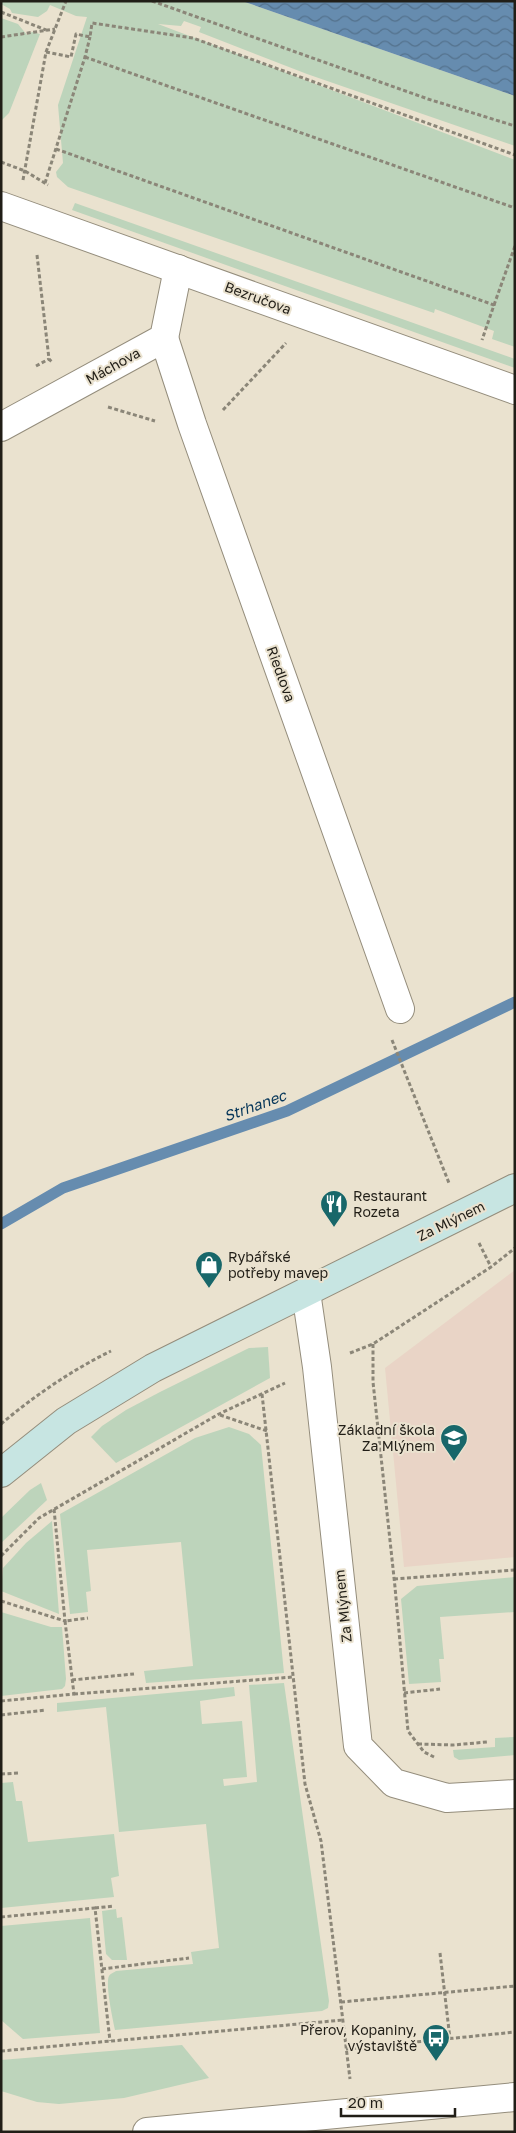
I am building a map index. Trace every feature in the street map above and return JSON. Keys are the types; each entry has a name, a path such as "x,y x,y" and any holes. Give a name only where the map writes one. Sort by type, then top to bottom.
{"street":[{"name":"Bezručova","path":"1,206 515,390"},
{"path":"164,338 178,269"},
{"name":"Máchova","path":"1,428 164,338"},
{"name":"Riedlova","path":"164,338 395,1021"},
{"name":"Za Mlýnem","path":"1,1474 66,1421 153,1368 515,1188"},
{"name":"Za Mlýnem","path":"306,1292 317,1367 358,1746 394,1783 446,1798 515,1794"},
{"path":"147,2132 515,2097"}],"path":[{"path":"1,162 25,171 46,52 66,1"},
{"path":"152,1 419,96 515,126"},
{"path":"1,12 47,30"},
{"path":"45,183 85,57 92,23 193,38 515,155"},
{"path":"1,37 55,29"},
{"path":"46,52 72,57 76,34 90,37"},
{"path":"85,57 515,208"},
{"path":"56,149 494,305"},
{"path":"482,340 515,246"},
{"path":"395,1021 404,1071 452,1189"},
{"path":"478,1240 491,1267"},
{"path":"437,1759 424,1752 408,1731 373,1382 373,1344 491,1267 515,1248"},
{"path":"1,1556 39,1518 219,1414 292,1380"},
{"path":"262,1394 305,1784 321,1841 350,2082"},
{"path":"219,1414 267,1431"},
{"path":"54,1509 74,1694"},
{"path":"394,1579 515,1570"},
{"path":"1,1601 65,1621 88,1618"},
{"path":"72,1680 134,1674"},
{"path":"1,1701 293,1676"},
{"path":"404,1693 440,1689"},
{"path":"1,1715 46,1710"},
{"path":"418,1744 453,1745 487,1742"},
{"path":"1,1774 20,1773"},
{"path":"1,1917 114,1906"},
{"path":"95,1908 110,2041"},
{"path":"440,1953 450,2039"},
{"path":"102,1969 189,1958"},
{"path":"341,2002 515,1986"},
{"path":"1,2051 343,2020"},
{"path":"346,2049 515,2032"}],"shaded area":[{"name":"Základní škola Za Mlýnem","path":"515,1270 515,1557 404,1567 385,1368"}],"green space":[{"path":"1,1 242,1 515,96 515,146 307,74 199,32 201,27 184,21 181,26 158,24 515,160 515,347 492,339 494,331 435,309 434,313 68,187 57,177 56,172 63,163 58,105 87,17 76,16 50,5 47,11 38,17 12,13 10,9 1,4"},
{"path":"1,18 18,24 27,35 32,32 40,34 9,113 1,121"},
{"path":"75,203 515,359 515,368 72,210"},
{"path":"268,1347 270,1378 116,1463 91,1437 102,1426 126,1410 160,1392 249,1348"},
{"path":"229,1427 249,1434 261,1445 284,1673 146,1683 144,1671 193,1666 181,1542 87,1550 91,1591 86,1592 88,1612 70,1614 60,1514 195,1438"},
{"path":"41,1483 47,1500 1,1543 1,1518 30,1490"},
{"path":"52,1521 59,1614 1,1591 3,1568 26,1543"},
{"path":"515,1577 515,1612 440,1617 444,1659 439,1659 441,1682 409,1684 401,1599 417,1586"},
{"path":"1,1612 51,1627 62,1627 66,1679 65,1686 62,1689 1,1696"},
{"path":"284,1683 329,2001 328,2008 322,2011 115,2030 108,1986 111,1974 116,1971 193,1964 191,1952 219,1948 206,1824 119,1832 106,1707 57,1712 57,1703 234,1687 235,1696 200,1701 202,1724 242,1721 247,1777 223,1779 224,1786 257,1782 249,1685"},
{"path":"515,1737 515,1755 459,1760 454,1757 453,1750 495,1747 495,1738"},
{"path":"13,1782 16,1801 22,1801 28,1842 114,1834 119,1876 111,1878 114,1897 1,1908 1,1783"},
{"path":"116,1909 117,1918 122,1917 127,1960 112,1960 106,1954 102,1911"},
{"path":"90,1918 100,2033 23,2039 1,2020 1,1926"},
{"path":"182,2045 209,2078 124,2098 59,2104 37,2102 1,2091 1,2060"}],"water":[{"path":"242,1 515,1 515,96"}],"waterway":[{"name":"Strhanec","path":"1,1224 63,1188 287,1111 515,1002"}],"place":[{"name":"Restaurant Rozeta","path":"334,1228"},
{"name":"Rybářské potřeby mavep","path":"209,1289"},
{"name":"Základní škola Za Mlýnem","path":"454,1462"},
{"name":"Přerov, Kopaniny, výstaviště","path":"436,2062"}]}
